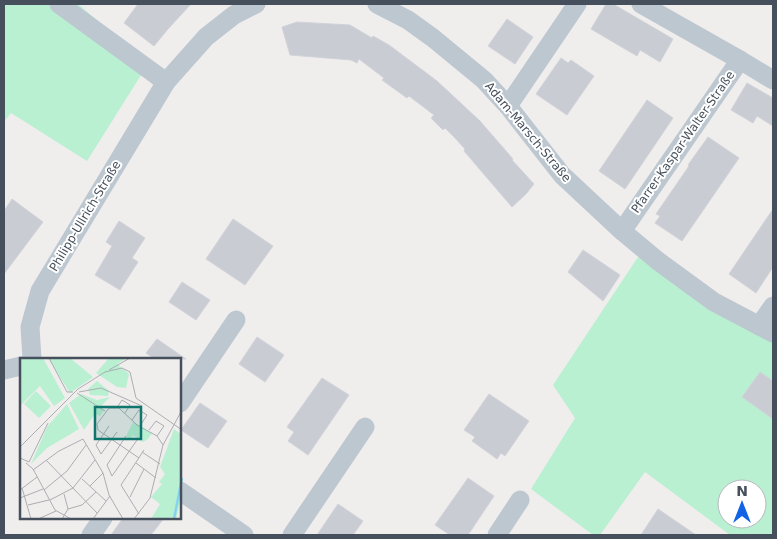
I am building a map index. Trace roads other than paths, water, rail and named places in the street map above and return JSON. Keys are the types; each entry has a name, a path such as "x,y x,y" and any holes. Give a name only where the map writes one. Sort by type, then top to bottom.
{"street":[{"path":"59,4 166,82 206,38 234,15 256,4"},
{"name":"Adam-Marsch-Straße","path":"379,4 408,20 433,38 484,80 508,106 562,174 622,231 658,261 714,302 766,330"},
{"path":"508,106 577,4"},
{"path":"641,4 740,60"},
{"name":"Pfarrer-Kaspar-Walter-Straße","path":"622,231 740,60 773,80"},
{"name":"Philipp-Ullrich-Straße","path":"32,358 30,327 40,291 166,82"},
{"path":"766,330 773,306"},
{"path":"181,402 236,320"},
{"path":"4,370 20,366"},
{"path":"292,535 365,427"},
{"path":"181,493 244,535"},
{"path":"497,535 520,500"},
{"path":"91,535 102,519"}]}
